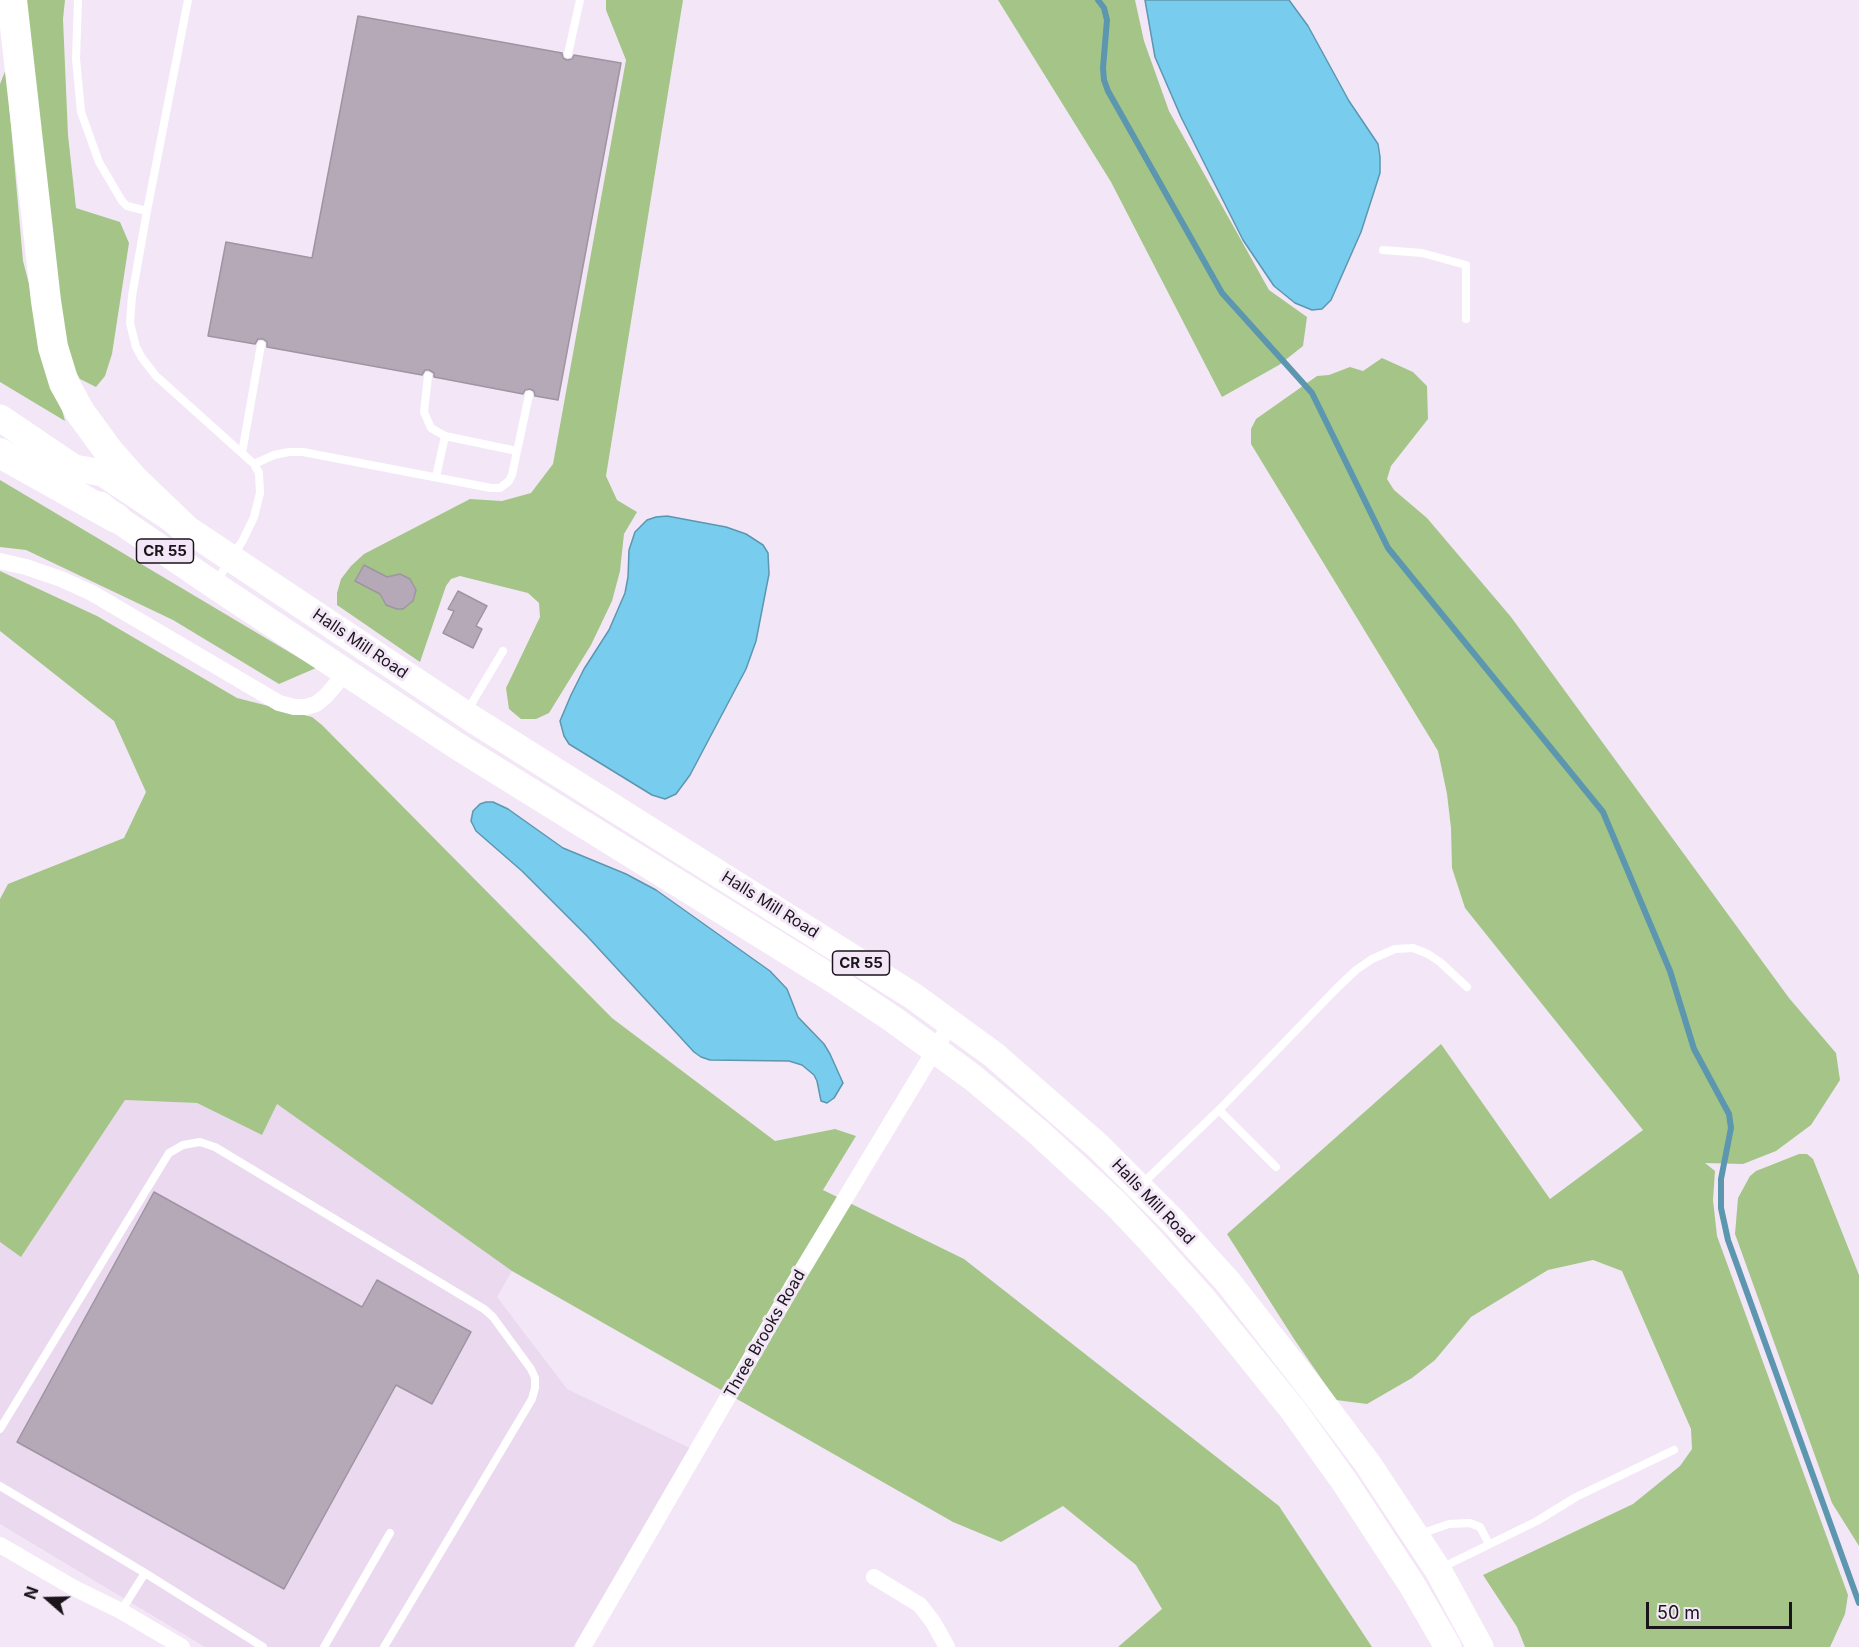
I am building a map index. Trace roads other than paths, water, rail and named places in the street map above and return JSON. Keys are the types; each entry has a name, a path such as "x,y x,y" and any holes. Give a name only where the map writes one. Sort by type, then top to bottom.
{"highway":[{"path":"12,0 46,301 53,347 64,383 85,419 110,453 132,478 183,527"},
{"path":"0,453 116,518"}],"main road":[{"name":"Halls Mill Road","path":"0,418 74,468 103,473 465,714 844,952 951,1023 994,1055 1058,1110 1140,1187 1200,1250 1272,1337 1368,1464 1416,1535 1480,1647"},
{"name":"Halls Mill Road","path":"74,468 88,495 116,518 345,672 545,802 834,980 972,1077 1038,1132 1130,1219 1203,1299 1293,1410 1344,1481 1412,1585 1448,1647"},
{"path":"730,914 749,912 767,919 814,950 830,956 844,952"}],"street":[{"path":"0,561 61,579 92,593 279,703 294,708 316,704 326,696 345,672"},
{"name":"Three Brooks Road","path":"583,1647 787,1296 951,1023"},
{"path":"0,1545 182,1647"},
{"path":"874,1576 920,1605 947,1647"}],"lane":[{"path":"78,0 76,59 81,112 99,162 116,192 127,206 147,212"},
{"path":"189,0 147,212 130,323 136,347 156,376 254,464 259,473 258,504 249,529 214,585"},
{"path":"568,54 580,0"},
{"path":"1383,250 1422,254 1466,265 1466,319"},
{"path":"242,453 261,345"},
{"path":"428,376 424,412 431,428 445,436 518,451"},
{"path":"254,464 274,455 303,452 500,488 509,481 512,475 529,395"},
{"path":"436,477 445,436"},
{"path":"465,714 503,651"},
{"path":"1140,1187 1219,1110 1337,988 1372,958 1395,949 1413,948 1440,962 1467,987"},
{"path":"1219,1110 1276,1167"},
{"path":"0,1429 169,1153 183,1145 200,1142 215,1147 484,1309 493,1317 531,1369 535,1378 532,1399 384,1647"},
{"path":"1438,1570 1537,1521 1576,1497 1674,1450"},
{"path":"0,1486 263,1647"},
{"path":"1416,1535 1449,1524 1470,1523 1480,1527 1489,1544"},
{"path":"324,1647 390,1533"},
{"path":"121,1611 145,1573"}],"water":[{"path":"1145,0 1289,0 1308,26 1349,101 1378,144 1380,173 1361,232 1331,300 1322,309 1312,310 1295,303 1274,286 1243,240 1181,117 1155,57"},
{"path":"667,516 726,527 746,534 763,545 768,553 769,574 756,641 746,669 690,775 676,794 665,799 652,795 569,744 560,721 584,669 609,630 625,593 629,550 635,532 647,520"},
{"path":"486,802 493,802 508,809 563,848 626,874 656,890 770,971 787,989 798,1017 824,1044 830,1054 843,1083 834,1098 827,1103 821,1101 814,1075 802,1065 789,1061 710,1060 694,1052 587,936 522,871 476,831 471,821 473,811"}],"waterway":[{"path":"1098,0 1104,8 1107,20 1103,68 1108,91 1222,293 1312,393 1388,548 1603,812 1670,971 1694,1049 1729,1114 1731,1128 1721,1179 1721,1208 1728,1240 1859,1603"}]}
